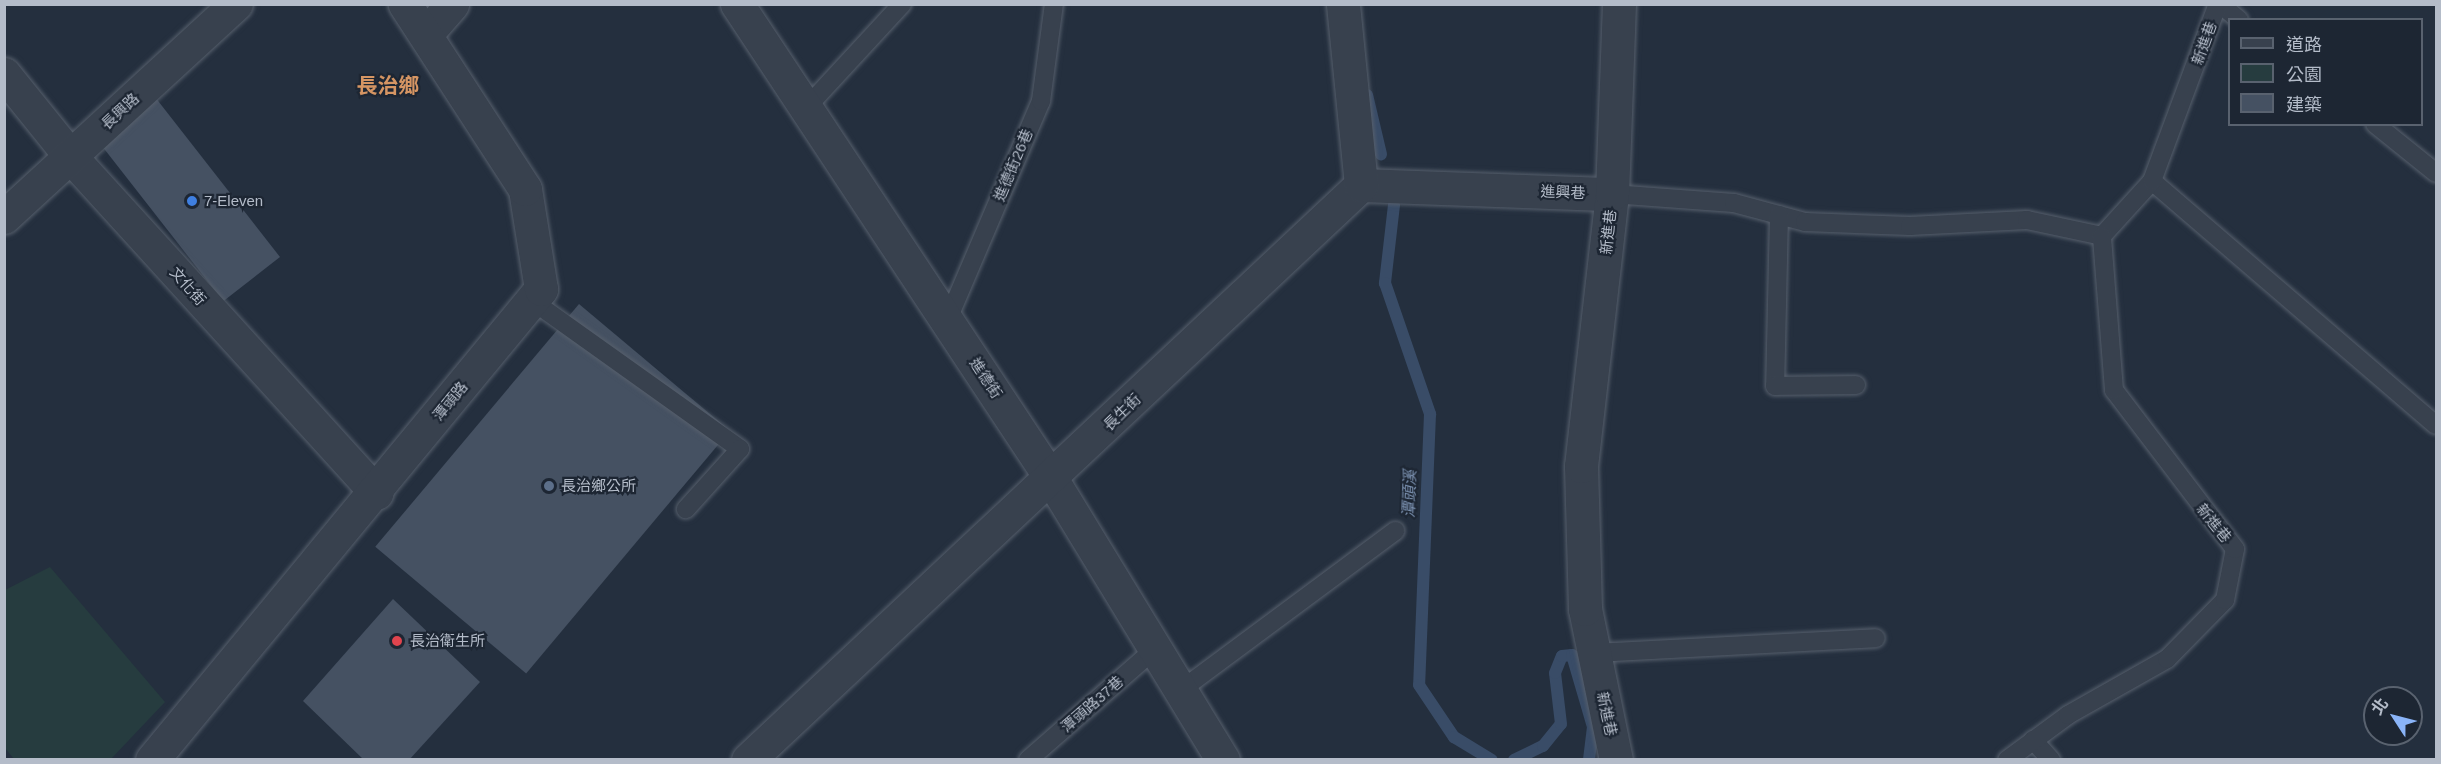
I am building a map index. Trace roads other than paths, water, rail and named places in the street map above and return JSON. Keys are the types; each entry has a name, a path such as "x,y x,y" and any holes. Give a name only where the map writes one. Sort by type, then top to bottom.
{"street":[{"name":"長興路","path":"4,217 236,4"},
{"name":"潭頭路","path":"152,759 376,493 534,302 541,289 539,256 525,189 405,4"},
{"path":"426,34 452,4"},
{"name":"進德街","path":"737,4 1052,480 1224,759"},
{"path":"1342,4 1360,184"},
{"path":"1612,194 1619,4"},
{"name":"文化街","path":"4,74 71,157 376,493"},
{"name":"進興巷","path":"1360,184 1612,194"},
{"name":"長生街","path":"748,759 1052,480 1360,184"},
{"name":"新進巷","path":"1612,194 1581,466 1585,609 1616,759"}],"lane":[{"path":"806,108 902,4"},
{"name":"進德街26巷","path":"948,320 1041,101 1054,4"},
{"path":"2219,4 2237,18"},
{"name":"新進巷","path":"2007,759 2033,740 2168,659 2225,600 2235,549 2114,390 2102,236 2152,181 2219,4"},
{"path":"2377,126 2436,173"},
{"path":"2152,181 2436,424"},
{"name":"新進巷","path":"1612,194 1734,202 1805,222 1910,226 2027,220 2102,236"},
{"path":"1779,214 1774,386 1857,385"},
{"path":"534,302 740,449 686,509"},
{"path":"1181,690 1395,531"},
{"path":"1594,652 1876,638"},
{"name":"潭頭路37巷","path":"1028,759 1155,649"},
{"path":"2033,740 2051,759"}],"waterway":[{"name":"潭頭溪","path":"1367,95 1381,154"},
{"name":"潭頭溪","path":"1394,205 1385,283 1430,414 1419,685 1454,737 1492,760"},
{"name":"潭頭溪","path":"1514,760 1543,746 1561,724 1555,673 1562,656 1572,655 1593,727 1589,760"}],"place":[{"name":"7-Eleven","path":"192,201"},
{"name":"長治鄉公所","path":"549,486"},
{"name":"長治衛生所","path":"397,641"}],"district":[{"name":"長治鄉","path":"388,86"}]}
